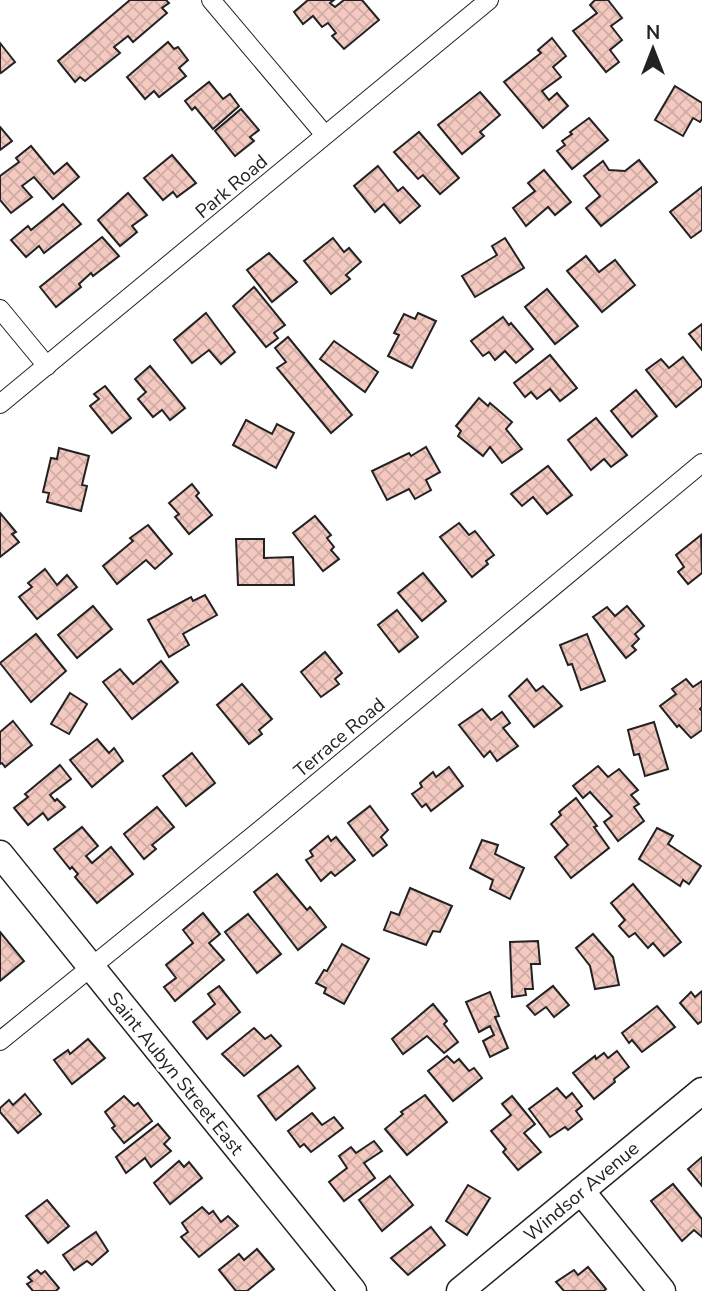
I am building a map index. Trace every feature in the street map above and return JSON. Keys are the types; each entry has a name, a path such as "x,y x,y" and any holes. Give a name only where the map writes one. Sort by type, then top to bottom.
{"main road":[{"name":"Saint Aubyn Street East","path":"0,854 353,1291"},
{"name":"Windsor Avenue","path":"460,1291 702,1091"},
{"path":"581,1191 662,1291"}],"street":[{"path":"211,0 325,135"},
{"name":"Park Road","path":"0,404 489,0"},
{"path":"0,309 47,366"},
{"name":"Terrace Road","path":"0,1041 276,817 702,463"}],"building":[{"path":"130,0 166,0 169,3 162,8 167,13 133,42 128,36 114,47 120,53 85,81 80,77 75,82 58,61"},
{"path":"308,0 334,0 330,3 335,7 344,0 362,0 379,20 344,49 332,36 336,33 328,23 322,27 313,16 303,24 294,12"},
{"path":"595,0 608,0 622,18 611,26 622,40 610,50 619,62 606,72 573,31 597,13 590,5"},
{"path":"552,38 566,56 553,67 561,77 542,91 549,100 557,93 568,106 543,128 504,82 541,53 538,50"},
{"path":"168,42 174,49 178,47 188,60 179,68 186,76 159,97 154,91 145,99 127,77"},
{"path":"0,43 15,62 1,73 0,71"},
{"path":"209,82 223,99 230,94 239,106 213,129 195,107 192,110 185,101"},
{"path":"675,86 702,103 702,119 700,122 693,118 683,136 655,120"},
{"path":"480,92 500,115 480,132 484,136 462,154 438,125"},
{"path":"241,109 259,130 250,137 254,141 235,156 215,131"},
{"path":"589,118 608,140 572,169 557,151 565,145 562,141 572,134 570,132"},
{"path":"0,127 12,141 0,150"},
{"path":"419,132 459,178 440,194 423,175 418,179 394,152"},
{"path":"31,146 54,174 67,163 79,177 53,199 34,177 22,186 32,197 11,213 0,200 0,176 19,162 16,158"},
{"path":"172,155 196,183 177,197 173,192 163,200 144,178"},
{"path":"639,160 657,182 601,226 586,208 600,196 584,176 603,161 609,170 625,171"},
{"path":"378,166 398,191 403,187 420,206 400,223 384,204 375,212 354,186"},
{"path":"544,170 571,202 555,215 548,207 526,226 513,208 535,191 528,183"},
{"path":"702,187 702,230 691,238 670,212"},
{"path":"128,193 147,215 132,226 137,232 120,246 98,220"},
{"path":"63,204 81,224 44,253 39,246 26,257 11,240 28,226 31,230"},
{"path":"102,237 119,256 93,276 91,273 79,284 81,287 56,307 40,287"},
{"path":"333,238 344,252 349,248 361,262 346,275 350,279 331,294 304,261"},
{"path":"505,238 524,268 475,297 462,276 497,255 492,246"},
{"path":"269,253 297,282 272,302 247,270"},
{"path":"586,256 599,272 615,260 635,285 602,312 567,271"},
{"path":"254,287 285,325 274,333 278,338 266,347 233,306"},
{"path":"547,289 578,326 555,344 525,307"},
{"path":"206,313 235,352 221,364 209,350 192,363 174,340"},
{"path":"418,313 436,321 412,368 388,356 399,335 394,333 404,314 415,319"},
{"path":"503,317 533,349 516,363 505,351 495,360 489,352 483,356 471,341"},
{"path":"702,324 702,350 689,334"},
{"path":"288,337 352,415 331,433 277,368 286,362 275,348"},
{"path":"334,341 378,372 365,392 320,359"},
{"path":"550,355 577,388 560,401 550,389 537,399 531,392 525,397 514,383"},
{"path":"683,357 702,381 702,386 676,407 646,370 661,359 669,368"},
{"path":"150,366 185,408 170,420 162,410 153,417 138,399 146,392 135,379"},
{"path":"105,386 131,418 112,433 90,406 99,399 94,394"},
{"path":"636,390 657,416 632,437 611,411"},
{"path":"479,398 488,406 490,403 512,422 506,429 522,449 502,463 490,447 483,456 458,436 461,431 456,426"},
{"path":"596,418 627,455 611,467 604,459 591,470 568,440"},
{"path":"246,420 272,434 277,424 294,433 276,468 233,445"},
{"path":"426,447 440,472 426,480 431,490 415,499 409,489 387,500 372,471 409,453 411,456"},
{"path":"59,448 89,456 82,485 87,486 81,511 47,502 49,493 43,492 51,458 57,459"},
{"path":"548,466 572,495 547,514 533,497 522,506 511,494"},
{"path":"192,484 199,493 196,496 212,515 189,534 175,517 179,514 169,503"},
{"path":"0,513 16,532 12,534 19,542 0,557"},
{"path":"315,516 331,535 327,538 334,547 331,550 339,559 323,571 293,533"},
{"path":"459,523 469,535 475,531 494,555 486,561 488,564 472,577 440,537"},
{"path":"148,525 172,554 155,569 146,560 117,584 103,566 133,541 130,538"},
{"path":"701,535 702,573 688,584 678,572 684,567 676,555"},
{"path":"236,539 264,539 264,558 293,557 294,585 238,585"},
{"path":"45,569 57,585 67,575 77,587 37,619 19,597 32,587 28,583"},
{"path":"423,573 446,601 422,621 398,593"},
{"path":"205,595 217,615 183,634 189,645 169,657 148,620 191,597 193,601"},
{"path":"93,606 112,629 77,658 58,635"},
{"path":"627,606 644,626 635,634 639,639 632,646 636,650 626,658 593,617 607,607 615,616"},
{"path":"397,610 418,637 399,652 378,625"},
{"path":"36,634 66,671 31,702 0,663"},
{"path":"587,634 605,681 581,690 572,664 568,665 560,645"},
{"path":"325,652 342,673 335,679 339,684 321,697 301,672"},
{"path":"161,661 178,682 132,719 103,682 120,669 133,684"},
{"path":"527,679 536,691 543,686 562,706 534,727 509,696"},
{"path":"686,679 693,687 702,681 702,730 691,738 679,725 677,727 660,706 676,694 672,689"},
{"path":"242,684 272,719 259,730 262,734 249,744 217,705"},
{"path":"70,693 87,704 69,734 51,724"},
{"path":"482,709 491,720 502,712 510,723 503,728 518,746 497,761 490,751 484,757 459,725"},
{"path":"13,721 32,745 5,767 0,764 0,732"},
{"path":"654,722 668,769 645,776 639,754 634,755 628,730"},
{"path":"97,739 109,753 114,748 123,761 92,787 70,760"},
{"path":"192,753 215,783 186,806 163,776"},
{"path":"60,765 71,779 50,795 65,807 48,820 43,813 28,825 14,808 28,797 25,794"},
{"path":"598,766 608,777 619,769 638,790 631,795 639,804 634,807 644,821 618,841 604,822 612,816 590,792 583,798 573,786"},
{"path":"449,767 463,786 431,811 426,804 422,807 412,794 422,787 420,783 433,772 436,777"},
{"path":"576,798 597,826 594,827 609,848 571,878 555,857 568,845 551,824 561,815 559,812"},
{"path":"370,806 388,830 381,837 387,845 373,856 348,823"},
{"path":"157,807 174,827 152,845 156,849 144,859 124,834"},
{"path":"82,827 98,846 86,856 92,863 111,847 133,874 97,903 75,877 78,874 72,867 70,869 54,849"},
{"path":"657,828 673,836 668,844 701,866 689,884 683,880 680,886 639,859"},
{"path":"328,836 331,841 336,837 355,860 335,876 331,872 321,881 306,860 313,856 310,851"},
{"path":"482,840 498,845 495,854 524,868 510,899 490,889 493,880 470,868"},
{"path":"277,874 307,910 310,907 326,927 298,950 254,892"},
{"path":"633,884 681,942 664,956 653,943 648,948 635,933 629,937 619,926 625,920 611,903"},
{"path":"410,888 452,906 440,932 433,931 426,945 384,930 391,912 399,915"},
{"path":"203,913 220,934 209,943 224,960 175,1001 164,987 176,978 166,965 193,943 183,930"},
{"path":"248,914 281,954 257,973 225,932"},
{"path":"0,932 24,961 0,981"},
{"path":"593,934 613,957 619,985 595,989 590,966 576,948"},
{"path":"538,941 540,964 531,964 533,989 525,989 526,995 512,997 510,942"},
{"path":"342,944 369,959 344,1004 324,993 326,988 316,983 324,970 327,971"},
{"path":"219,986 240,1012 207,1039 193,1022 215,1004 208,994"},
{"path":"553,986 569,1005 554,1017 546,1007 535,1015 527,1006"},
{"path":"702,991 702,1021 698,1024 680,1003 691,992 695,997"},
{"path":"490,992 499,1016 495,1017 508,1048 490,1057 483,1041 494,1035 490,1026 479,1032 466,1002"},
{"path":"433,1004 447,1021 444,1024 458,1042 444,1053 427,1036 403,1054 392,1039"},
{"path":"657,1006 675,1027 642,1052 632,1040 629,1043 622,1033"},
{"path":"254,1028 265,1039 271,1035 281,1046 244,1076 222,1054"},
{"path":"88,1039 105,1058 72,1084 54,1060 68,1050 70,1054"},
{"path":"617,1051 629,1067 594,1099 573,1073 595,1056 596,1059 604,1053 608,1058"},
{"path":"447,1056 454,1063 459,1059 469,1071 474,1068 482,1078 453,1101 428,1071"},
{"path":"298,1066 315,1088 276,1120 258,1096"},
{"path":"557,1088 566,1098 572,1093 582,1106 576,1111 582,1119 568,1130 565,1127 550,1137 529,1109"},
{"path":"25,1094 41,1114 18,1133 0,1112 0,1108 9,1100 13,1105"},
{"path":"425,1095 447,1122 407,1155 385,1129 403,1114 401,1112"},
{"path":"124,1096 134,1106 138,1103 152,1121 124,1143 112,1128 115,1126 105,1112"},
{"path":"512,1096 535,1124 524,1133 541,1152 518,1170 491,1131 511,1115 502,1104"},
{"path":"312,1113 322,1125 334,1117 343,1128 311,1152 304,1144 300,1147 288,1131"},
{"path":"158,1124 170,1138 164,1144 171,1151 151,1167 145,1158 126,1173 116,1157"},
{"path":"374,1141 382,1151 364,1163 375,1178 344,1201 329,1182 347,1168 339,1156 351,1147 356,1153"},
{"path":"702,1157 702,1186 688,1169"},
{"path":"179,1161 184,1167 189,1162 202,1178 170,1204 154,1183"},
{"path":"390,1176 413,1205 382,1231 359,1200"},
{"path":"673,1184 702,1219 702,1237 694,1230 682,1241 651,1201"},
{"path":"468,1185 490,1198 467,1235 446,1221"},
{"path":"47,1200 69,1226 48,1243 26,1216"},
{"path":"202,1207 209,1214 213,1211 221,1222 228,1216 238,1226 199,1257 181,1237 188,1232 182,1223"},
{"path":"431,1227 445,1245 408,1275 391,1258"},
{"path":"96,1232 108,1251 92,1265 87,1261 74,1270 63,1255"},
{"path":"257,1249 274,1269 247,1291 236,1291 219,1270 239,1254 244,1260"},
{"path":"588,1267 606,1289 604,1291 564,1291 556,1282 574,1270 578,1275"},
{"path":"37,1270 41,1274 45,1271 59,1288 56,1291 33,1291 27,1284 32,1281 28,1277"}]}
